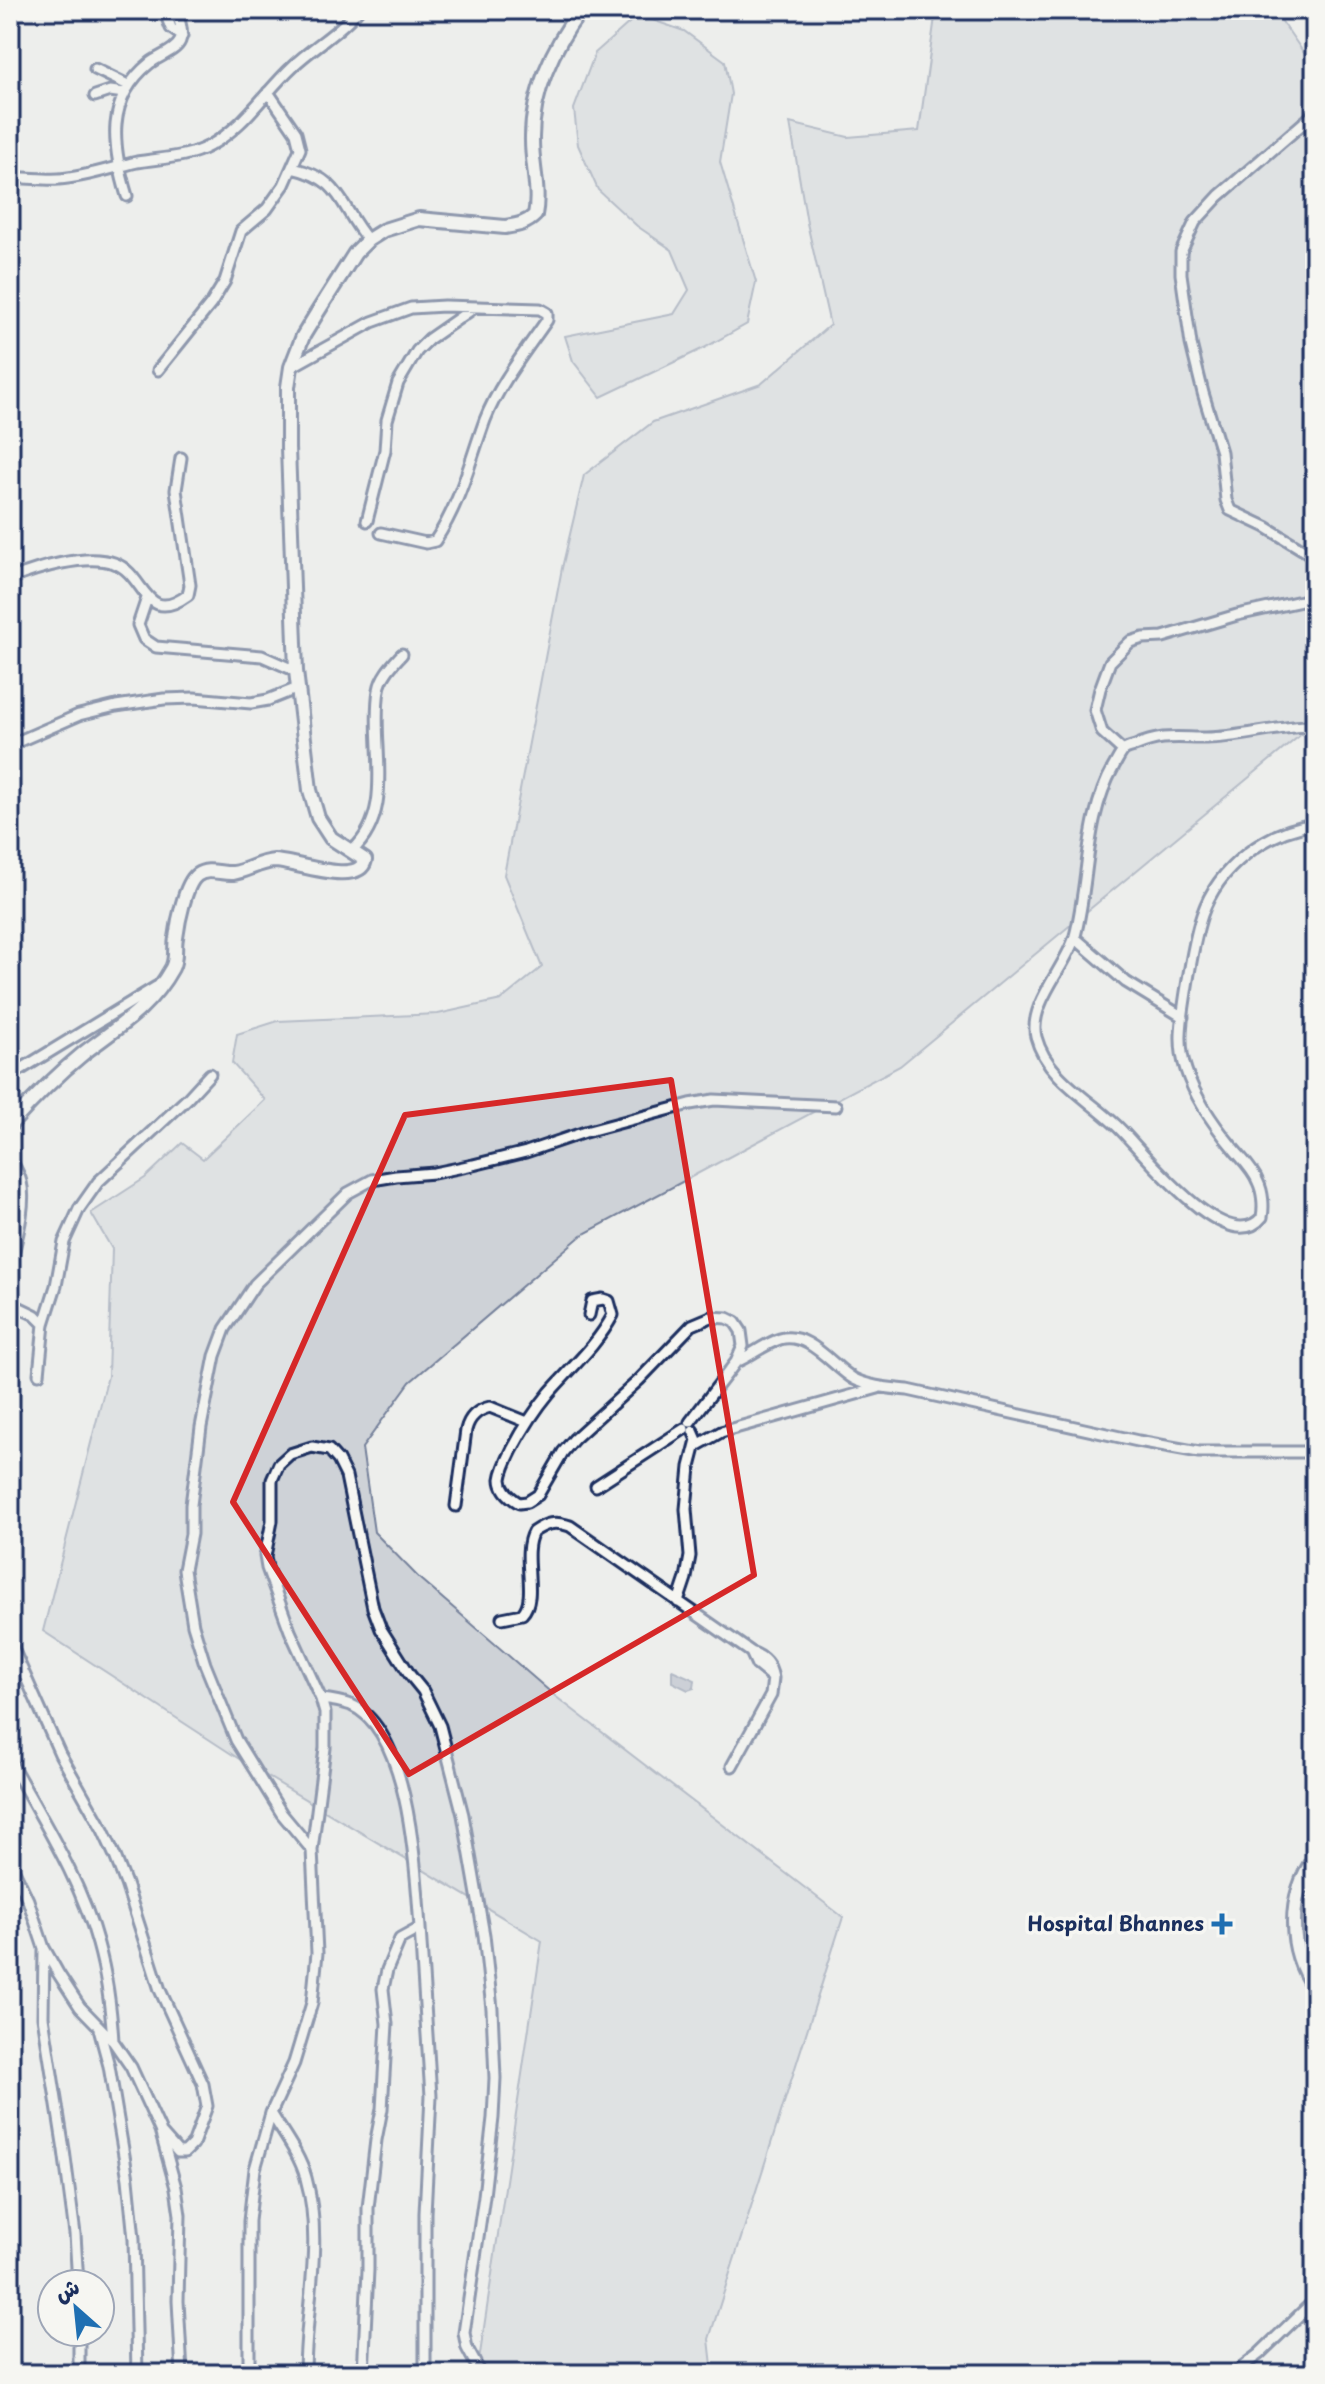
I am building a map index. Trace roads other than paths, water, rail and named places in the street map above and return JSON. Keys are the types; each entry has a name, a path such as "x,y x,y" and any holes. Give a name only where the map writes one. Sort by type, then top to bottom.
{"main road":[{"path":"10,1125 64,1070 136,1015 159,985 174,963 186,892 196,876 210,871 237,872 276,861 343,872 362,868 365,860 361,855 331,838 318,818 310,790 296,671 288,461 291,367 303,336 355,253 384,230 419,219 505,227 528,222 535,215 532,143 537,101 549,64 581,10"},
{"path":"1315,1857 1297,1892 1294,1927 1299,1958 1315,1989"}],"street":[{"path":"164,10 171,28 182,36"},
{"path":"127,196 119,166 115,124 126,89 151,62 177,45 182,36 176,10"},
{"path":"10,178 63,179 192,154 210,145 246,118 302,57 346,24 358,10"},
{"path":"95,69 126,89"},
{"path":"95,96 126,89"},
{"path":"158,370 211,304 225,281 241,231 267,209 300,149 299,141 268,92"},
{"path":"1315,113 1239,177 1195,222 1181,252 1181,274 1191,344 1221,452 1226,500 1230,510 1266,527 1315,557"},
{"path":"292,168 314,175 334,187 355,225 368,240"},
{"path":"291,367 393,313 426,306 540,309 547,313 492,405 455,506 435,541 426,543 381,533"},
{"path":"367,521 385,450 387,420 398,383 417,351 429,339 475,307"},
{"path":"10,579 74,562 104,561 115,563 127,571 147,598 157,604 171,605 188,595 190,585 176,490 181,458"},
{"path":"147,598 138,625 144,639 156,647 262,656 296,671"},
{"path":"1123,751 1102,732 1095,710 1110,662 1130,642 1163,637 1237,615 1315,598"},
{"path":"352,851 364,840 376,814 379,688 389,668 402,654"},
{"path":"10,745 79,715 116,706 194,698 251,703 298,688"},
{"path":"1315,726 1208,738 1166,736 1123,751 1101,790 1075,938 1036,1018 1036,1036 1046,1059 1068,1086 1120,1128 1198,1208 1241,1228 1250,1228 1262,1217 1259,1182 1215,1124 1192,1087 1181,1056 1180,1035 1188,979 1203,914 1221,881 1239,859 1268,838 1315,824"},
{"path":"1075,938 1126,982 1183,1017"},
{"path":"10,1076 159,985"},
{"path":"39,1374 44,1324 56,1286 64,1242 79,1209 98,1182 210,1074"},
{"path":"312,1850 282,1814 236,1740 205,1664 193,1625 184,1570 191,1534 191,1505 201,1427 215,1356 225,1329 255,1284 348,1193 372,1180 473,1165 526,1152 585,1132 714,1100 836,1106"},
{"path":"10,1267 22,1199 21,1180 11,1160"},
{"path":"589,1315 592,1301 609,1301 613,1315 604,1331 527,1422 509,1456 501,1481 508,1495 523,1503 538,1495 574,1439 639,1380 692,1325 711,1317 727,1318 735,1322 744,1341 736,1362 689,1427 596,1486"},
{"path":"10,1303 35,1315 44,1324"},
{"path":"736,1362 779,1340 790,1338 813,1347 852,1378 882,1387 1199,1452 1315,1452"},
{"path":"696,1446 721,1432 882,1387"},
{"path":"456,1506 466,1430 473,1415 490,1407 527,1422"},
{"path":"678,1602 690,1556 686,1509 690,1467 697,1440 689,1427"},
{"path":"249,2374 249,2221 255,2169 271,2113 294,2063 312,2003 317,1953 312,1850 325,1748 325,1713 321,1699 270,1581 265,1556 272,1521 272,1480 279,1464 290,1454 312,1447 329,1450 346,1476 373,1608 381,1629 423,1691 440,1726 463,1815 484,1935 494,2035 493,2118 464,2333 467,2348 481,2374"},
{"path":"502,1618 518,1615 527,1609 529,1539 533,1532 550,1522 570,1526 751,1652 757,1665 773,1678 771,1695 732,1766"},
{"path":"10,1642 60,1754 115,1856 160,1990 203,2084 207,2106 193,2144 185,2152 178,2152 162,2134"},
{"path":"321,1699 352,1706 380,1731 398,1769 415,1861 431,2096 425,2213 425,2374"},
{"path":"10,1761 86,1905 105,1969 113,2041"},
{"path":"10,1862 28,1900 44,1948 80,2007 113,2041 131,2067 162,2134 172,2167 180,2215 178,2301 182,2374"},
{"path":"1297,1892 1315,1881"},
{"path":"363,2374 368,2208 382,2109 387,2024 383,1989 400,1939 420,1928"},
{"path":"44,1948 43,2017 70,2195 77,2268"},
{"path":"99,2026 128,2179 134,2239 137,2374"},
{"path":"271,2113 299,2160 310,2197 314,2236 305,2374"},
{"path":"1233,2374 1259,2354 1315,2300"},
{"path":"79,2348 79,2374"}],"water":[{"path":"672,1670 695,1680 694,1688 688,1690 672,1682"}],"place":[{"name":"Hospital Bhannes","path":"1222,1924"}]}
